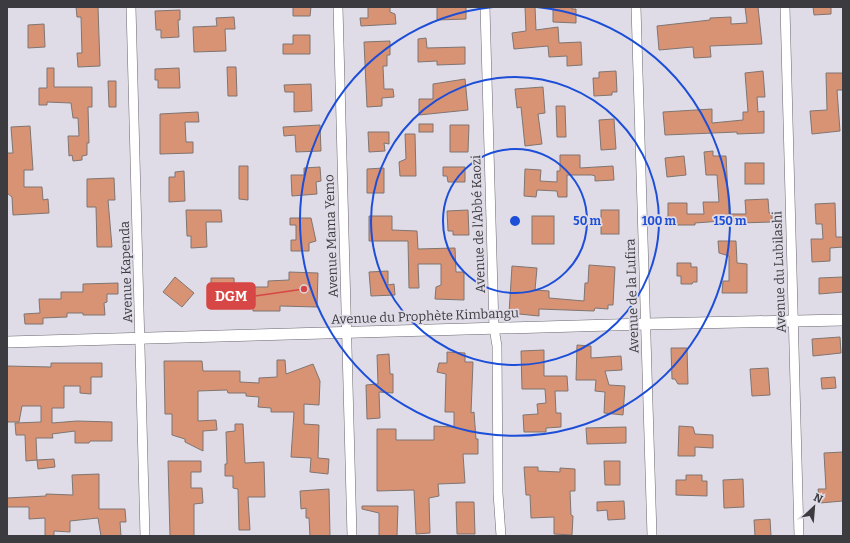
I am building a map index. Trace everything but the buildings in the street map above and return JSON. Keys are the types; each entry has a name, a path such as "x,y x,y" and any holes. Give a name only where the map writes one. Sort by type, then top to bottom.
{"street":[{"name":"Avenue Kapenda","path":"131,7 141,338 145,536"},
{"name":"Avenue Mama Yemo","path":"338,7 352,536"},
{"name":"Avenue de l'Abbé Kaozi","path":"485,7 494,328 497,346 498,493 501,536"},
{"name":"Avenue de la Lufira","path":"636,7 652,536"},
{"name":"Avenue du Lubilashi","path":"785,7 799,536"},
{"name":"Avenue du Prophète Kimbangu","path":"7,342 843,320"}],"place":[{"name":"DGM","path":"304,289"}]}
